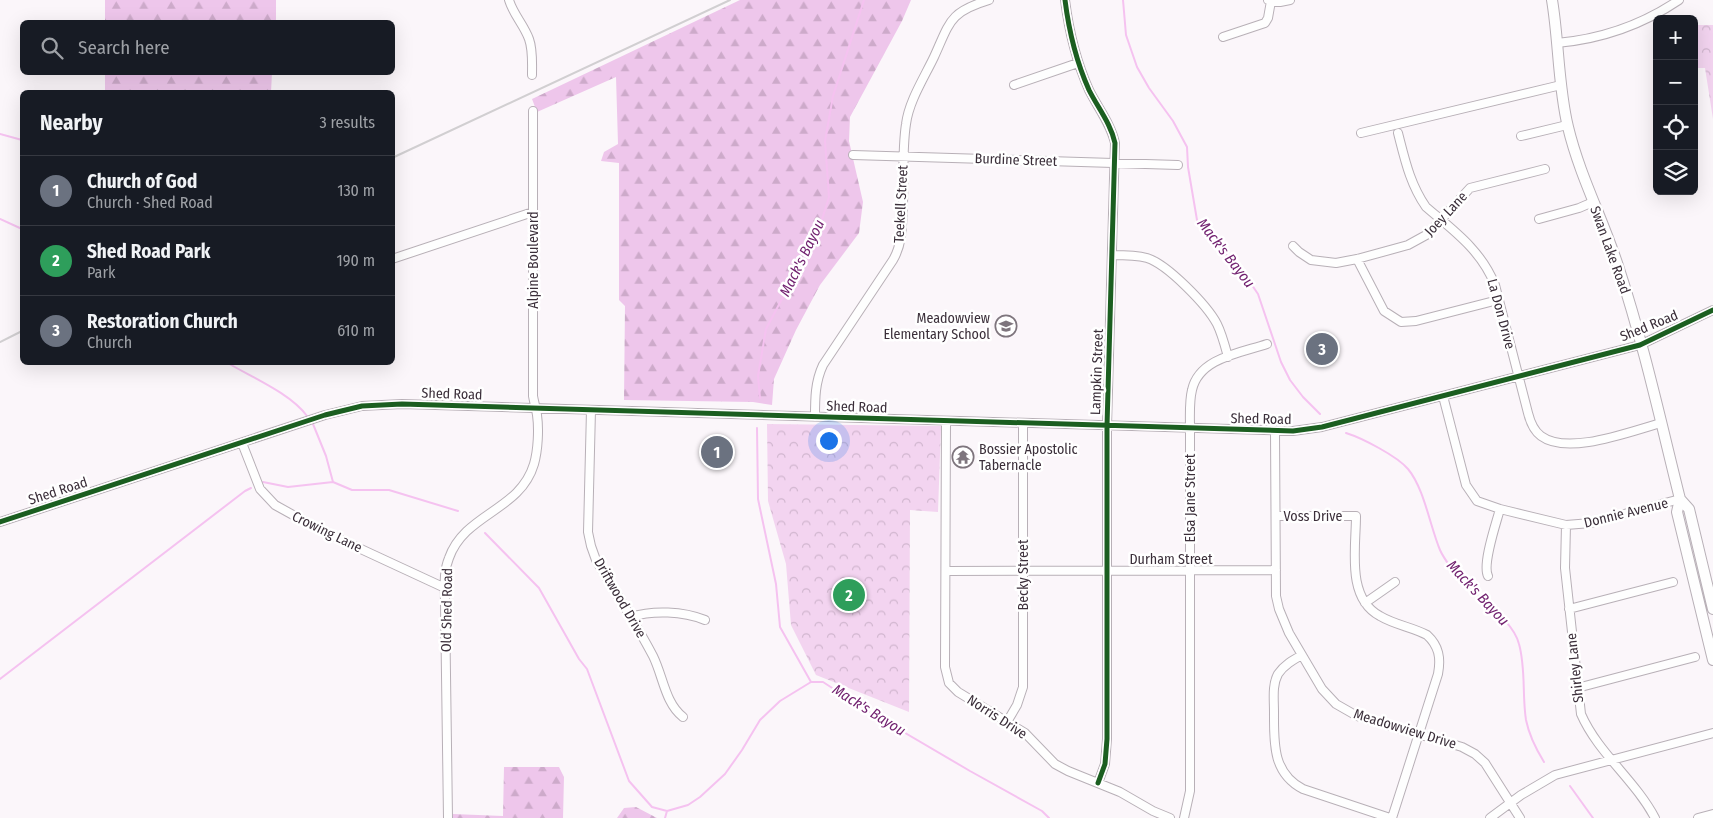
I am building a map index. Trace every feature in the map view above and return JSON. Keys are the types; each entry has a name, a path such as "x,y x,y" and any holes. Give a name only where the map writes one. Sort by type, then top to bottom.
{"main road":[{"name":"Swan Lake Road","path":"1552,0 1561,85 1574,152 1620,270 1680,499 1677,512 1713,660"},
{"name":"Swan Lake Road","path":"1680,499 1689,508 1713,609"}],"street":[{"path":"509,0 531,47 532,75"},
{"name":"Teekell Street","path":"815,418 816,389 823,365 894,260 900,247 905,128 909,111 949,23 962,10 989,0"},
{"name":"Lampkin Street","path":"1065,0 1078,64 1090,92 1113,134 1115,143 1107,426 1107,753 1098,783"},
{"path":"1223,36 1265,23 1268,18 1270,0 1280,2 1290,0"},
{"path":"1557,43 1591,39 1617,32 1679,0"},
{"path":"1014,85 1078,64"},
{"path":"1361,134 1561,85"},
{"name":"Alpine Boulevard","path":"533,111 532,212 535,408"},
{"path":"1520,136 1568,125"},
{"name":"La Don Drive","path":"1398,133 1414,188 1426,207 1475,250 1484,262 1494,285 1530,420 1540,435 1550,441 1570,444 1586,443 1661,423"},
{"name":"Burdine Street","path":"853,155 1178,165"},
{"name":"Joey Lane","path":"1293,246 1304,256 1318,262 1336,263 1415,243 1428,234 1442,220 1470,188 1545,169"},
{"path":"1539,219 1579,208 1593,202"},
{"path":"395,258 532,212"},
{"path":"1112,255 1139,256 1162,265 1192,292 1208,310 1217,324 1228,357"},
{"path":"1357,259 1384,311 1401,322 1416,321 1498,300"},
{"name":"Shed Road","path":"0,522 324,415 362,406 402,404 1275,432 1307,430 1640,345 1713,310"},
{"name":"Elsa Jane Street","path":"1184,818 1189,801 1190,778 1190,429 1192,390 1199,374 1214,362 1267,344"},
{"name":"Donnie Avenue","path":"1442,396 1466,486 1477,500 1500,509 1566,525 1591,523 1680,499"},
{"name":"Old Shed Road","path":"448,818 446,568 457,541 476,522 511,500 526,482 537,450 537,416 535,408"},
{"name":"Driftwood Drive","path":"591,410 588,517 590,546 596,560 654,658 670,702 683,717"},
{"name":"Norris Drive","path":"946,421 947,571 945,667 947,679 958,692 1025,733 1056,764 1120,792 1153,811 1170,818"},
{"name":"Becky Street","path":"1007,722 1017,705 1023,687 1023,424"},
{"name":"Meadowview Drive","path":"1275,432 1276,596 1286,627 1322,689 1336,704 1357,716 1462,746 1475,754 1485,763 1520,818"},
{"name":"Crowing Lane","path":"242,443 260,489 275,505 322,531 445,588"},
{"path":"1488,576 1486,563 1500,509"},
{"name":"Voss Drive","path":"1276,516 1356,516 1356,581 1365,603"},
{"name":"Shirley Lane","path":"1566,525 1565,568 1581,714 1585,723 1612,760 1639,792 1655,818"},
{"name":"Durham Street","path":"947,571 1276,570"},
{"path":"1302,655 1282,669 1275,682 1274,744 1280,767 1292,782 1303,789 1391,818 1438,674 1440,660 1437,648 1427,635 1379,616 1365,603 1394,582"},
{"path":"1569,609 1674,582"},
{"path":"630,617 646,614 681,614 692,615 705,620"},
{"path":"1577,688 1696,657"},
{"path":"1490,818 1521,795 1555,775 1713,734"},
{"path":"1698,818 1713,814"}],"green space":[{"path":"105,0 276,0 276,20 105,20"},
{"path":"740,0 911,0 902,21 850,117 849,141 863,202 859,233 820,285 796,330 774,379 772,405 753,402 624,400 625,306 619,300 619,163 601,161 604,152 618,144 616,77 537,112 532,99"},
{"path":"1698,25 1713,25 1713,119 1705,68 1698,68"},
{"path":"105,75 272,75 271,90 105,90"},
{"path":"767,424 941,426 938,512 910,510 909,712 816,675 791,625 786,564 768,501"},
{"path":"504,767 559,767 564,777 563,818 453,818 453,814 503,816"},
{"path":"636,807 657,818 617,818 624,808"}],"waterway":[{"name":"Mack's Bayou","path":"760,398 758,376 766,329 819,229 829,197 825,141 833,96 864,0"},
{"name":"Mack's Bayou","path":"1123,0 1126,35 1137,67 1149,88 1173,121 1187,147 1188,167 1197,220 1206,234 1243,272 1258,294 1281,362 1290,380 1320,414"},
{"path":"0,134 20,139"},
{"path":"0,219 20,228"},
{"path":"232,365 291,400 307,416"},
{"path":"313,424 326,456 333,482"},
{"name":"Mack's Bayou","path":"757,428 758,499 776,584 780,627 811,682 823,682 866,710 1042,811 1049,818"},
{"name":"Mack's Bayou","path":"1346,433 1379,448 1408,469 1418,486 1436,540 1446,561 1461,581 1500,615 1515,634 1521,653 1526,720 1533,742 1544,762"},
{"path":"263,482 288,487 333,482 352,490 389,490 458,511"},
{"path":"0,679 251,488"},
{"path":"485,533 539,588 579,659 587,669 629,781 652,807 667,811 688,805 700,797 725,774 760,720 780,701 811,682"},
{"name":"Mack's Bayou","path":"1570,786 1593,818"},
{"path":"665,818 667,811"}],"railway":[{"path":"395,157 730,0"},
{"path":"0,342 20,332"}],"cycle path":[{"path":"1065,0 1071,35 1080,68 1089,90 1111,129 1115,143 1107,426 1107,739 1105,764 1098,783"},
{"path":"0,522 325,415 362,406 402,404 1293,431 1322,427 1640,345 1713,310"}],"place":[{"name":"Meadowview Elementary School","path":"1006,326"},
{"name":"Restoration Church","path":"1322,349"},
{"name":"Church of God","path":"717,452"},
{"name":"Bossier Apostolic Tabernacle","path":"963,457"},
{"name":"Shed Road Park","path":"849,595"}]}
